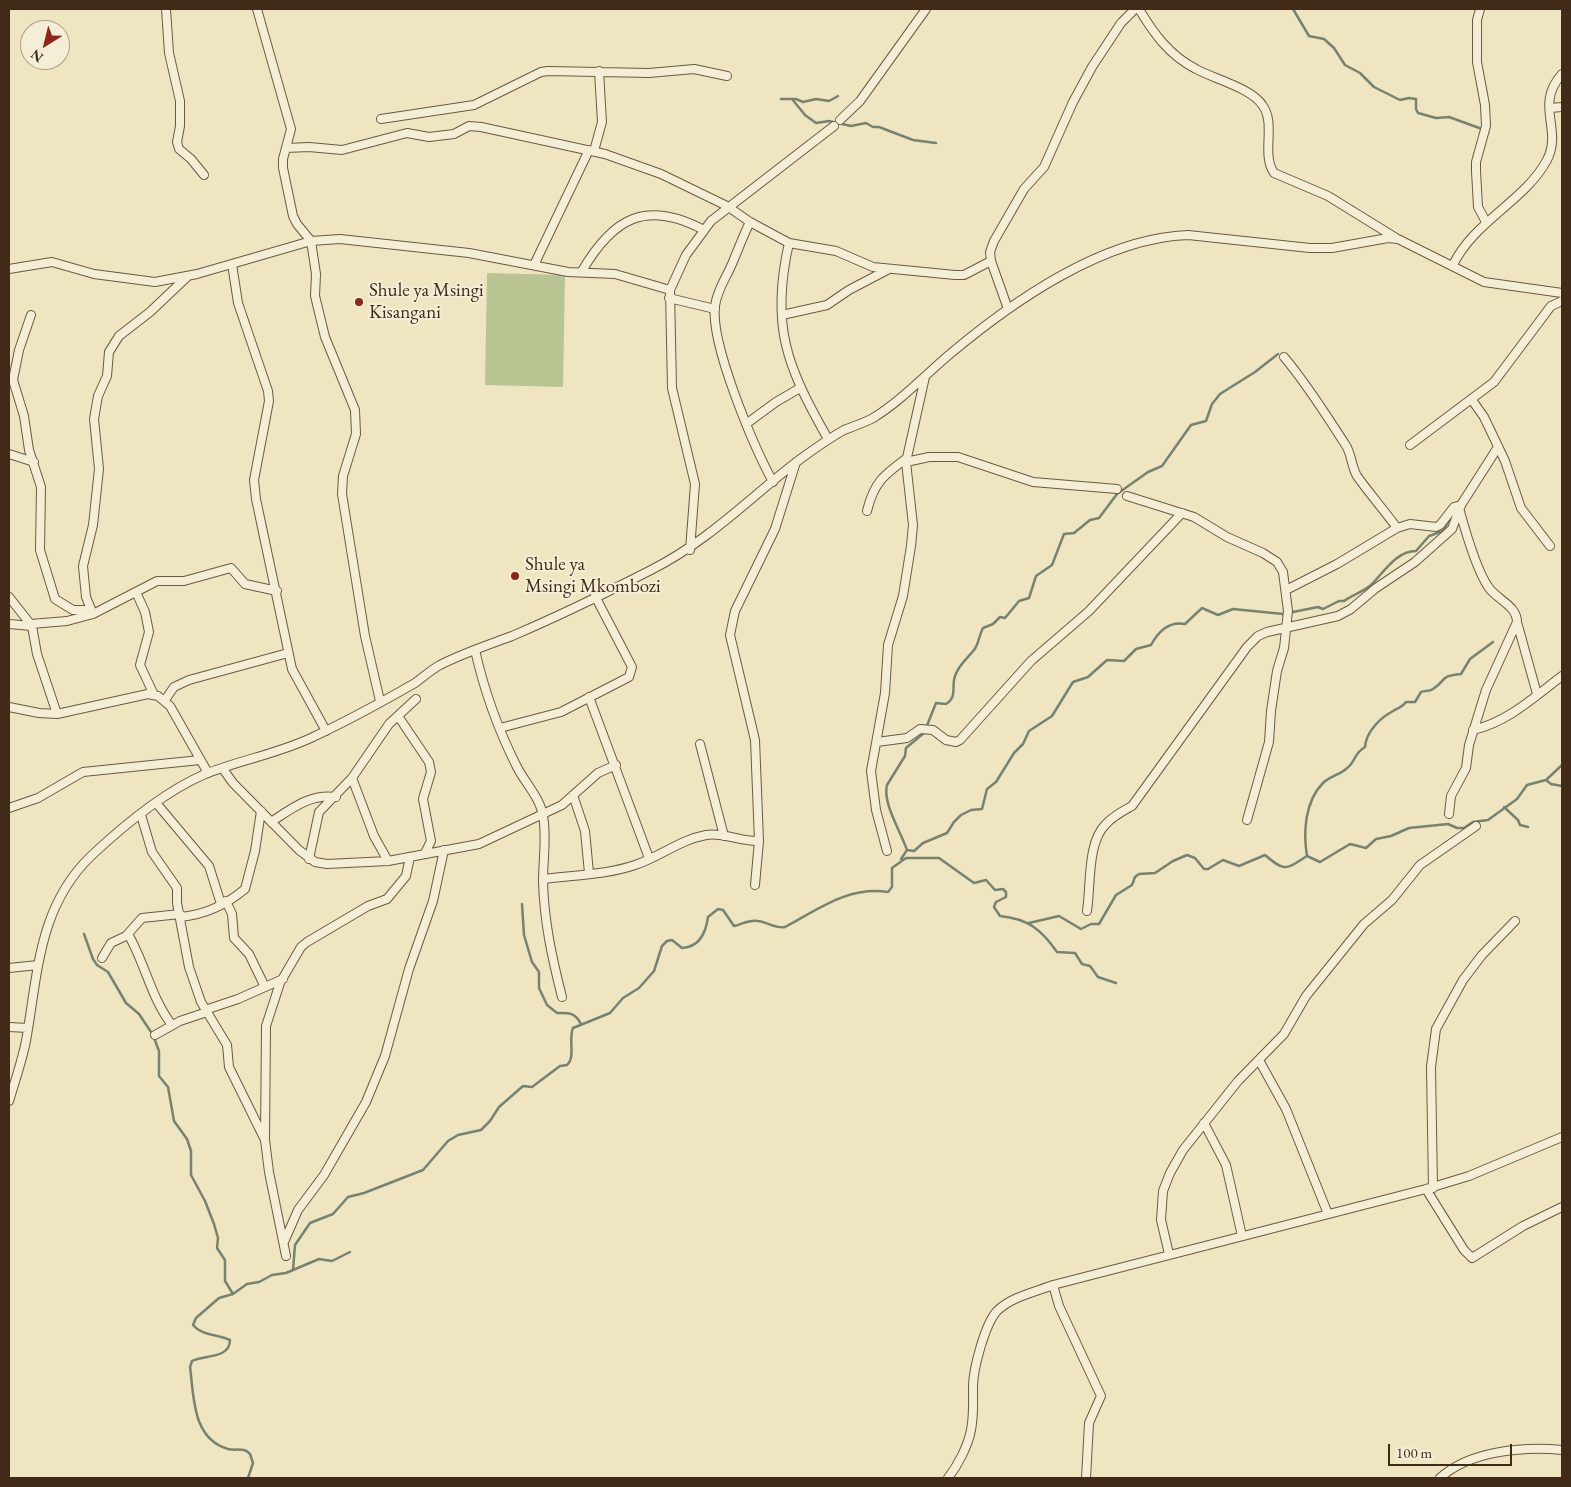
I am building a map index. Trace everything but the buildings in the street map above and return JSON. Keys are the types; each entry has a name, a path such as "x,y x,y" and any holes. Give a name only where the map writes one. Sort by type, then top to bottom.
{"street":[{"path":"166,9 169,53 180,101 180,126 176,142 178,149 191,159 204,175"},
{"path":"257,9 291,129 283,168 293,216 311,241 316,274 315,296 325,338 355,410 356,434 343,476 342,494 366,636 380,701"},
{"path":"840,120 860,101 926,9"},
{"path":"1008,309 991,261 990,252 1002,226 1024,189 1044,167 1086,77 1121,23 1137,9 1161,43 1178,58 1196,70 1252,95 1263,106 1268,117 1270,166 1274,173 1328,196 1398,239 1484,282 1562,293"},
{"path":"1480,9 1476,30 1477,62 1485,105 1486,126 1484,140 1476,162 1476,171 1478,207 1486,222"},
{"path":"381,119 474,104 541,72 649,72 694,68 727,76"},
{"path":"534,265 591,151 602,122 599,108 599,71"},
{"path":"1453,265 1458,253 1486,222 1527,185 1547,160 1552,144 1549,94 1553,84 1562,74"},
{"path":"1550,108 1562,107"},
{"path":"286,148 309,146 342,150 407,133 436,136 454,134 473,126 591,151 661,174 728,206 750,222 789,243 836,251 873,267 964,275 991,261"},
{"path":"690,550 695,484 672,388 669,294 686,255 704,230 728,206 804,151 834,126"},
{"path":"582,271 600,246 618,227 631,219 658,215 676,218 704,230"},
{"path":"750,222 717,296 715,309 719,340 746,424 758,454 773,482"},
{"path":"9,1100 25,1045 38,965 56,903 70,879 92,856 141,814 185,784 208,773 308,740 440,666 516,634 690,550 796,462 828,439 872,418 1008,309 1071,272 1129,246 1154,238 1188,235 1332,248 1388,238 1398,239"},
{"path":"9,268 52,262 82,272 155,282 188,276 311,241 340,239 470,253 568,272 582,271 614,274 715,309"},
{"path":"789,243 780,288 782,335 800,388 828,439"},
{"path":"232,264 244,321 268,391 269,402 254,480 256,499 277,591 288,653 296,676 326,731"},
{"path":"782,315 827,305 849,290 889,269"},
{"path":"92,612 85,590 83,566 93,525 99,469 94,419 98,396 107,376 109,352 119,336 150,312 188,276"},
{"path":"1410,445 1494,382 1545,313 1551,306 1562,301"},
{"path":"31,315 19,350 13,380 24,416 28,443 42,494 40,550 52,596 73,610 92,612"},
{"path":"1284,357 1303,379 1346,445 1357,476 1397,528"},
{"path":"887,851 872,789 871,770 885,693 888,645 903,596 914,525 906,460 925,377"},
{"path":"746,424 776,402 800,388"},
{"path":"1472,400 1484,417 1498,447 1521,508 1550,546"},
{"path":"1087,911 1092,857 1100,831 1115,816 1132,806 1247,647 1258,636 1328,619 1351,609 1447,535 1452,529 1460,507 1498,447"},
{"path":"9,454 34,462"},
{"path":"867,511 874,487 886,473 906,460 929,456 958,457 1033,482 1117,489"},
{"path":"755,885 759,841 755,740 752,718 734,658 730,635 735,611 775,530 796,462"},
{"path":"1127,496 1182,513 1209,525 1227,537 1256,549 1277,562 1283,572 1288,611 1284,648 1277,671 1269,742 1246,820"},
{"path":"1286,590 1338,564 1397,528 1410,524 1436,527 1444,521 1454,508 1460,507"},
{"path":"1460,507 1480,572 1490,588 1515,612 1537,694"},
{"path":"876,742 907,738 920,729 933,730 946,740 956,742 960,740 1031,661 1089,611 1182,513"},
{"path":"9,624 31,625 67,621 92,612 157,581 184,581 231,568 245,584 277,591"},
{"path":"136,592 145,612 149,632 140,665 154,696"},
{"path":"500,728 562,712 629,677 632,667 595,596"},
{"path":"9,597 31,625 40,662 57,714"},
{"path":"1449,814 1451,796 1466,768 1474,730 1496,667 1517,622"},
{"path":"475,650 481,677 500,728 517,767 535,795 543,815 543,879 549,947 562,997"},
{"path":"165,700 174,686 189,680 288,653"},
{"path":"1474,730 1492,726 1515,712 1562,676"},
{"path":"9,707 39,713 57,714 148,694 165,700 208,773"},
{"path":"589,697 616,764 649,858"},
{"path":"309,859 318,815 352,778 377,740 416,699"},
{"path":"398,716 424,754 432,772 423,799 431,841 425,853"},
{"path":"700,744 724,836"},
{"path":"9,808 38,798 83,772 200,760"},
{"path":"223,768 233,784 309,859 327,864 388,861 479,844 518,824 543,815 562,805 598,773 616,764"},
{"path":"352,778 374,836 388,861"},
{"path":"271,822 313,798 321,795 336,797"},
{"path":"573,795 585,831 589,873"},
{"path":"157,804 209,866 224,902 232,914 234,938 249,954 265,987"},
{"path":"102,958 111,943 128,934 138,921 145,917 162,918 199,915 245,889 255,851 260,811"},
{"path":"141,814 152,852 177,888 180,916 192,978 206,1011 227,1045 230,1067 265,1140"},
{"path":"1168,1254 1160,1220 1163,1191 1178,1158 1238,1081 1260,1062 1284,1034 1306,996 1364,924 1392,900 1420,865 1476,826"},
{"path":"543,879 623,869 685,840 708,835 724,836 740,841 759,841"},
{"path":"284,1242 298,1210 324,1175 366,1102 385,1056 409,969 433,901 444,850"},
{"path":"286,1256 269,1172 265,1140 267,1127 266,1026 283,979 301,947 368,906 387,899 406,876 410,857"},
{"path":"1515,921 1482,955 1463,980 1444,1010 1436,1029 1431,1067 1429,1188 1464,1250 1472,1258 1514,1230 1562,1206"},
{"path":"128,934 148,975 156,999 172,1025"},
{"path":"9,968 38,965"},
{"path":"156,1035 172,1025 283,979"},
{"path":"9,1027 28,1028"},
{"path":"1260,1062 1286,1109 1328,1214"},
{"path":"1204,1123 1226,1165 1242,1236"},
{"path":"948,1478 964,1449 971,1430 974,1376 984,1337 996,1312 1014,1299 1053,1285 1168,1254 1429,1188 1469,1176 1562,1137"},
{"path":"1053,1285 1058,1306 1101,1396 1089,1423 1086,1478"},
{"path":"1440,1478 1454,1468 1491,1454 1518,1449 1562,1450"}],"green space":[{"path":"487,273 565,275 563,387 485,385"}],"waterway":[{"path":"1293,9 1309,36 1324,39 1334,48 1345,65 1360,73 1374,87 1400,100 1416,99 1418,113 1436,118 1449,117 1482,129"},
{"path":"781,99 796,99 803,102 816,99 829,101 838,96"},
{"path":"792,99 805,115 816,123 829,121 851,126 866,123 913,140 936,143"},
{"path":"901,859 907,850 887,800 887,785 905,756 906,748 924,733 936,703 946,704 952,698 957,672 976,648 983,628 993,624 1000,617 1005,618 1019,601 1029,598 1036,576 1052,565 1064,534 1074,533 1090,520 1099,518 1117,494 1148,472 1162,466 1191,425 1206,421 1212,404 1220,394 1255,372 1278,354"},
{"path":"907,850 914,851 923,843 947,833 961,815 971,810 982,809 987,789 996,782 1014,753 1023,744 1029,731 1052,716 1073,682 1088,677 1107,660 1124,661 1136,649 1151,645 1165,628 1174,624 1185,624 1202,608 1218,615 1233,609 1283,614 1318,607 1323,609 1339,601 1344,601 1365,590 1396,558 1402,554 1416,551 1429,536 1443,531 1451,517"},
{"path":"1307,856 1305,837 1307,817 1312,799 1323,783 1352,764 1358,752 1365,747 1368,736 1374,726 1383,717 1406,702 1415,702 1421,692 1432,690 1446,677 1461,674 1470,659 1493,642"},
{"path":"1307,856 1320,862 1350,844 1366,848 1376,839 1391,836 1409,828 1448,824 1457,828 1464,828 1473,822 1488,820 1517,799 1527,785 1546,780 1562,765"},
{"path":"1546,780 1551,784 1562,786"},
{"path":"1504,807 1518,820 1520,825 1528,827"},
{"path":"1029,923 1059,916 1081,929 1091,924 1099,924 1116,895 1132,885 1135,877 1139,874 1155,873 1173,861 1187,855 1195,858 1204,869 1208,869 1223,860 1239,866 1265,855 1277,864 1285,867 1307,856"},
{"path":"293,1270 295,1245 310,1223 333,1214 348,1197 364,1193 423,1170 448,1141 458,1135 481,1130 490,1121 499,1107 523,1086 532,1087 560,1066 567,1065 570,1062 572,1053 571,1037 573,1028 610,1013 623,998 639,988 654,971 662,946 667,941 672,940 682,948 698,942 704,933 708,917 718,909 723,910 734,926 755,921 785,927 822,906 847,896 860,892 888,892 892,887 892,868 906,858 939,858 974,883 986,880 995,890 1003,889 1006,892 1006,897 996,902 994,907 1000,916 1010,917 1033,927 1045,937 1057,952 1075,953 1082,964 1090,966 1098,977 1116,983"},
{"path":"522,904 524,935 532,962 539,972 539,988 547,1005 557,1013 574,1015 581,1024"},
{"path":"84,934 97,965 108,972 126,1003 139,1014 153,1035 159,1051 159,1076 168,1087 174,1121 187,1139 191,1151 191,1175 205,1201 214,1224 218,1238 217,1248 225,1260 225,1281 233,1294"},
{"path":"248,1478 253,1463 250,1454 216,1444 207,1436 197,1415 190,1367 192,1361 221,1353 229,1346 230,1340 197,1329 193,1325 196,1318 219,1298 233,1294 247,1284 259,1282 272,1275 286,1273 319,1259 332,1261 350,1252"}],"place":[{"name":"Shule ya Msingi Kisangani","path":"359,302"},
{"name":"Shule ya Msingi Mkombozi","path":"515,576"}]}
